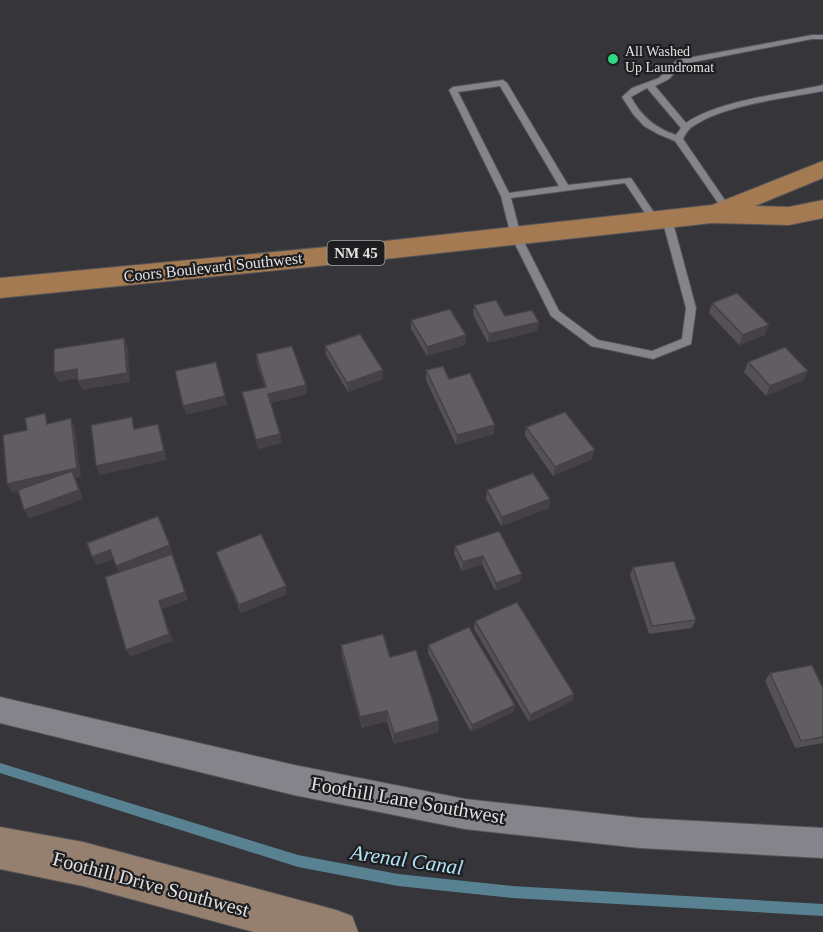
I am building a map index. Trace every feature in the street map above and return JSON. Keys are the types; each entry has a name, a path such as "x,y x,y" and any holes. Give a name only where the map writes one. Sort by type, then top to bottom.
{"main road":[{"name":"Coors Boulevard Southwest","path":"719,211 823,169"},
{"name":"Coors Boulevard Southwest","path":"0,288 516,236 719,211 789,216 823,209"}],"street":[{"name":"Foothill Lane Southwest","path":"0,710 294,780 465,814 640,833 823,843"},
{"name":"Foothill Drive Southwest","path":"0,848 83,864 254,912 336,932"}],"lane":[{"path":"719,211 678,139 655,132 632,111 626,97 631,91 666,77 672,67 680,62 812,37 823,37"},
{"path":"506,196 628,180 660,220 691,308 687,341 653,355 595,344 555,313 516,236 506,196 453,90 503,83 565,188"},
{"path":"649,85 686,128"},
{"path":"678,139 686,128 709,115 823,88"}],"building":[{"path":"737,293 769,325 743,335 712,303"},
{"path":"496,300 505,316 532,310 539,322 489,334 474,305"},
{"path":"450,309 466,335 427,347 411,320"},
{"path":"360,334 383,370 347,383 325,346"},
{"path":"124,338 127,373 78,381 77,369 54,373 54,349"},
{"path":"292,346 306,385 268,394 280,434 256,440 242,392 266,387 256,354"},
{"path":"785,347 808,371 770,386 748,362"},
{"path":"216,362 225,396 183,406 175,371"},
{"path":"443,366 449,379 470,373 495,425 457,435 426,370"},
{"path":"565,412 595,450 555,467 526,427"},
{"path":"45,413 47,424 71,418 77,468 7,484 3,435 27,430 25,418"},
{"path":"132,417 134,429 158,424 164,451 96,466 91,425"},
{"path":"72,471 79,490 24,510 18,490"},
{"path":"533,473 550,499 502,517 487,490"},
{"path":"158,516 170,545 116,566 110,550 92,557 87,543"},
{"path":"499,531 522,574 496,583 483,556 463,562 455,546"},
{"path":"261,534 286,586 239,605 216,552"},
{"path":"172,554 185,592 159,601 169,634 126,650 105,577"},
{"path":"674,561 696,620 652,626 633,567"},
{"path":"517,602 574,694 530,715 475,621"},
{"path":"469,627 515,705 472,725 428,645"},
{"path":"383,634 390,657 416,650 439,721 394,734 387,711 360,717 341,645"},
{"path":"812,665 823,688 823,737 801,741 770,673"}],"waterway":[{"name":"Arenal Canal","path":"0,768 298,861 398,880 512,892 823,910"}],"place":[{"name":"All Washed Up Laundromat","path":"613,59"}]}
